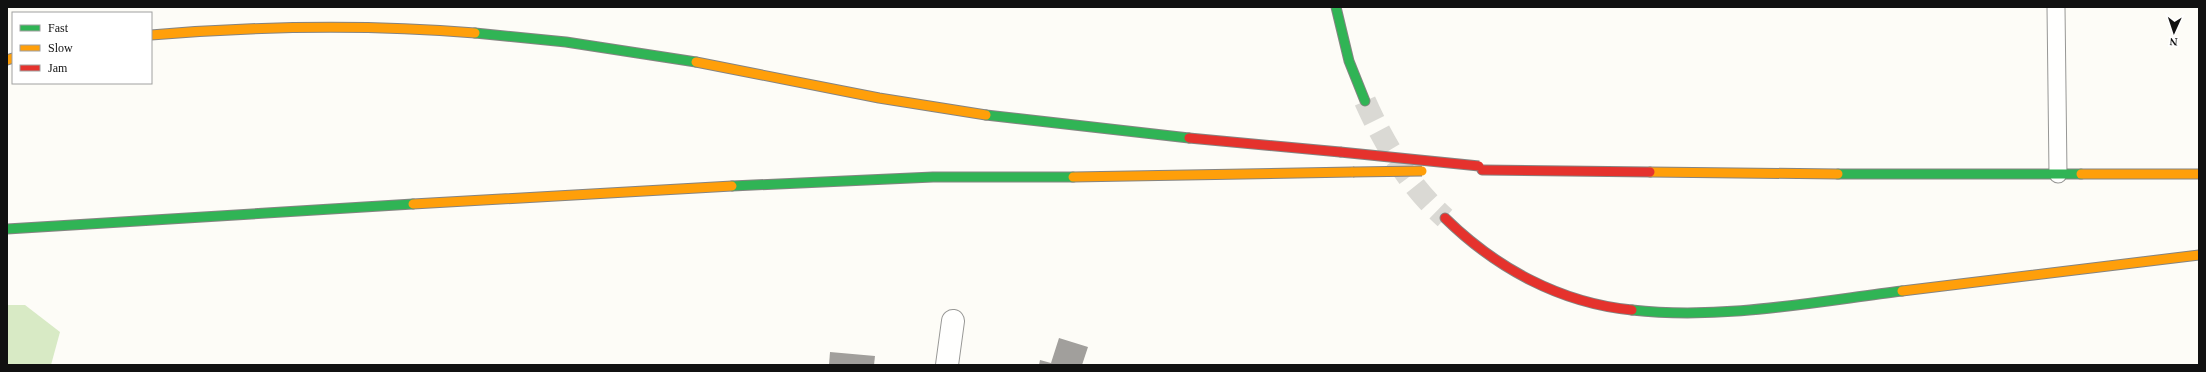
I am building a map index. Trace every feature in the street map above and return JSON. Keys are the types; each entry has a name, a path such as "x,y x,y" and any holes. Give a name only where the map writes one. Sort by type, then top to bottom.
{"highway":[{"path":"1336,7 1349,61 1365,101"},
{"path":"152,35 233,29 317,27 377,28 520,37 649,54 908,103 987,115 1180,138 1340,152 1504,170 1858,174 2199,174"},
{"path":"7,229 608,192 933,177 1103,177 1433,171 1480,168"},
{"path":"1445,218 1461,235 1485,253 1509,269 1546,287 1604,306 1656,313 1701,313 1822,301 2199,255"}],"street":[{"path":"947,365 953,321"}],"lane":[{"path":"2056,7 2058,174"}],"green space":[{"path":"7,305 25,305 60,332 51,365 7,365"}],"building":[{"path":"1059,338 1088,347 1082,365 1039,365 1040,360 1051,363"},
{"path":"830,352 875,356 874,365 829,365"}],"tunnel":[{"path":"1365,101 1389,149 1409,179 1420,193 1445,218"}],"traffic: fast":[{"path":"1336,7 1349,61 1365,101"},
{"path":"475,33 566,42 696,62"},
{"path":"986,115 1189,138"},
{"path":"1838,174 2081,174"},
{"path":"732,186 933,177 1073,177"},
{"path":"7,229 413,204"},
{"path":"1632,310 1666,313 1734,311 1902,291"}],"traffic: slow":[{"path":"152,35 313,27 394,28 475,33"},
{"path":"7,60 12,58"},
{"path":"696,62 879,98 986,115"},
{"path":"1353,172 1422,171"},
{"path":"1073,177 1353,172"},
{"path":"1650,172 1838,174"},
{"path":"2081,174 2199,174"},
{"path":"413,204 732,186"},
{"path":"1902,291 2199,255"}],"traffic: jam":[{"path":"1189,138 1340,152"},
{"path":"1340,152 1479,166"},
{"path":"1482,170 1650,172"},
{"path":"1445,218 1486,252 1531,280 1580,300 1632,310"}]}
